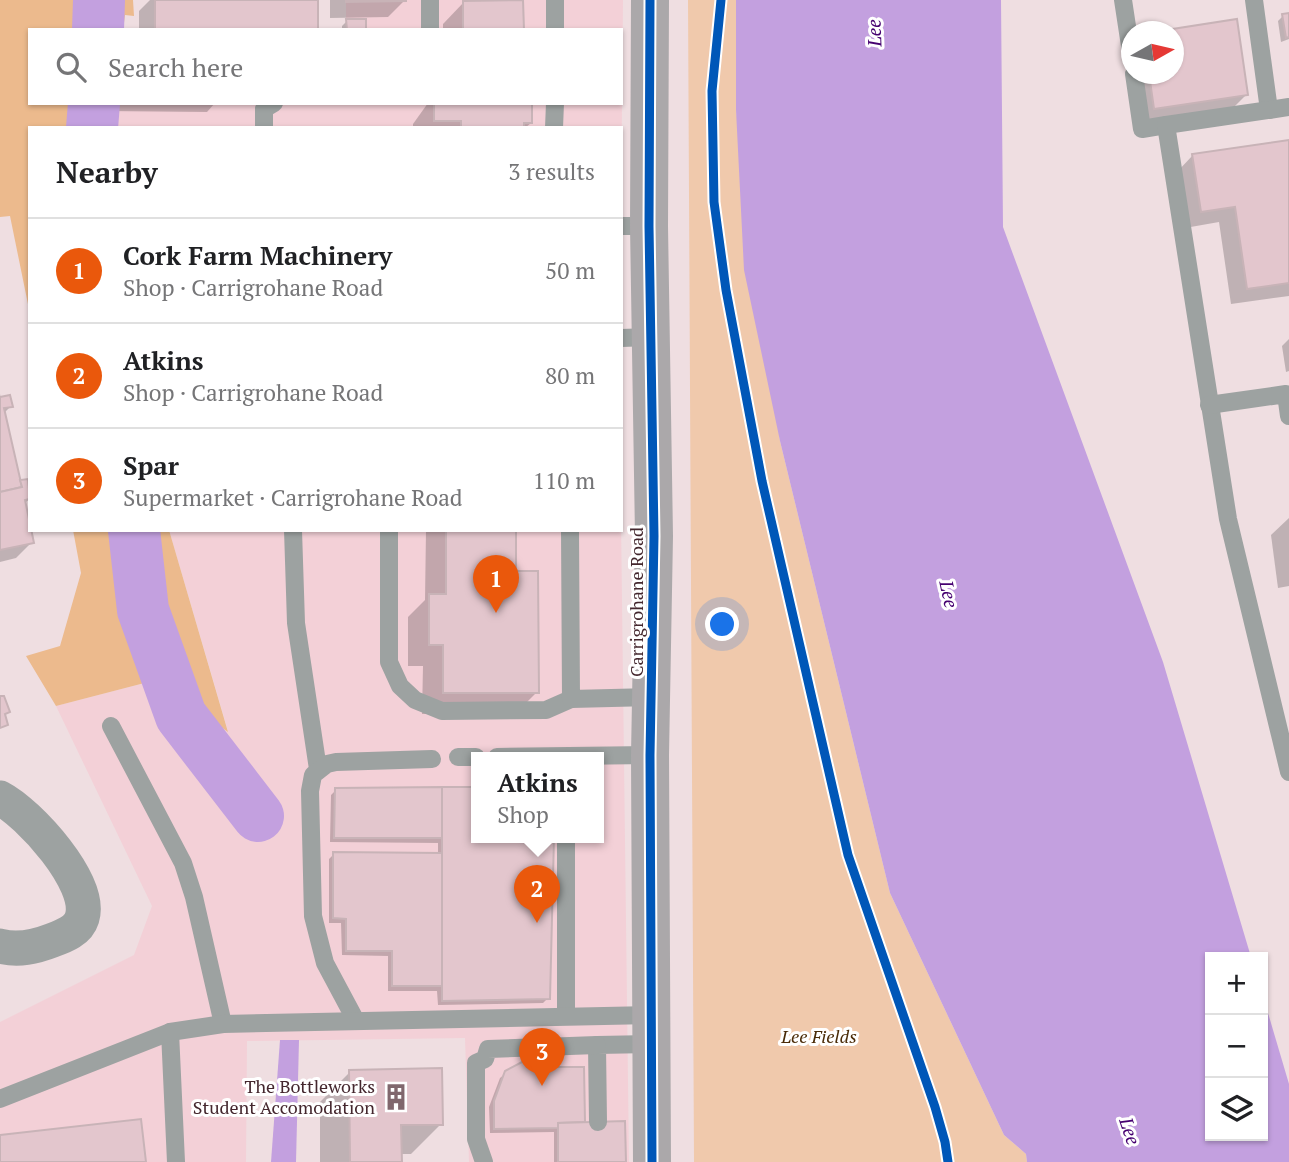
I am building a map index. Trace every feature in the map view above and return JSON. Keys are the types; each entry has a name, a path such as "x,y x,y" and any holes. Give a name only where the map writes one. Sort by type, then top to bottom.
{"highway":[{"name":"Carrigrohane Road","path":"650,0 635,226 636,337 654,536 650,755 652,1162"}],"street":[{"path":"0,799 20,811 50,842 73,877 83,911 82,920 74,930 64,936 24,948 0,946"}],"lane":[{"path":"430,0 430,28"},
{"path":"555,0 555,28"},
{"path":"1123,0 1126,21"},
{"path":"1254,0 1269,110"},
{"path":"1135,84 1142,129 1289,107"},
{"path":"264,126 264,109 271,105"},
{"path":"554,126 555,105"},
{"path":"1167,125 1228,519 1289,772"},
{"path":"1209,405 1286,394 1289,416"},
{"path":"293,532 296,623 318,769"},
{"path":"389,532 389,662 400,686 415,700 442,711 546,710 571,699 652,696"},
{"path":"570,532 571,699"},
{"path":"111,726 183,863 194,897 223,1024"},
{"path":"604,756 650,755"},
{"path":"457,757 471,757"},
{"path":"356,1021 325,964 313,915 310,791 313,775 318,769 336,762 432,759"},
{"path":"566,843 566,1016"},
{"path":"0,1099 170,1032 223,1024 566,1016 651,1030"},
{"path":"484,1162 477,1139 475,1063 485,1059 488,1049 597,1045 651,1030"},
{"path":"170,1032 176,1162"},
{"path":"597,1045 598,1122"}],"shaded area":[{"path":"0,0 133,0 134,16 125,15 123,28 28,28 28,105 114,105 111,126 28,126 28,304 10,216 0,217"},
{"path":"346,0 623,0 623,28 346,28"},
{"path":"114,105 622,105 622,126 111,126"},
{"path":"73,532 170,532 228,732 156,680 56,706 26,656 60,646 81,573"},
{"path":"170,532 621,532 629,1162 469,1162 465,1038 247,1041 246,1162 0,1162 0,1022 134,955 152,906 56,706 156,680 228,731"}],"green space":[{"name":"Lee Fields","path":"688,0 736,0 736,110 780,441 890,893 1004,1135 1026,1154 1027,1162 694,1162"}],"water":[{"name":"Lee","path":"736,0 1001,0 1003,227 1163,662 1250,952 1205,952 1205,1141 1268,1141 1268,1013 1289,1084 1289,1162 1027,1162 1026,1154 1004,1135 890,893 780,441 744,270 736,110"},
{"path":"280,1040 299,1040 296,1162 271,1162"}],"building":[{"path":"155,0 318,0 318,28 155,28"},
{"path":"406,0 406,1 346,2"},
{"path":"523,0 524,28 463,28 463,1"},
{"path":"1289,13 1289,37 1286,38 1282,14"},
{"path":"346,19 366,19 366,28 347,28"},
{"path":"1237,19 1248,95 1154,109 1150,84 1184,84 1184,27"},
{"path":"434,105 532,105 532,123 524,123 524,126 461,126 461,121 434,121"},
{"path":"1289,140 1289,283 1247,289 1235,207 1201,212 1192,154"},
{"path":"10,395 13,407 4,408 22,487 0,492 0,397"},
{"path":"28,479 28,499 25,500 28,532 32,532 34,543 0,550 0,492 22,487 20,480"},
{"path":"446,532 516,532 516,571 538,571 539,693 443,693 443,645 429,645 429,594 446,594"},
{"path":"0,696 4,696 10,712 5,714 8,725 0,728"},
{"path":"442,787 443,838 334,838 335,788"},
{"path":"442,787 471,787 471,843 554,843 550,999 442,1001"},
{"path":"333,852 442,853 442,986 392,986 392,951 346,951 346,919 333,918"},
{"path":"554,1061 553,1067 584,1067 585,1122 558,1123 558,1128 494,1129 494,1101 505,1071 522,1062"},
{"name":"The Bottleworks Student Accomodation","path":"442,1068 443,1125 401,1125 402,1162 350,1162 349,1070"},
{"path":"141,1119 146,1162 0,1162 0,1135"},
{"path":"625,1121 626,1162 558,1162 558,1123"}],"waterway":[{"path":"98,28 99,0"},
{"path":"92,126 94,105"},
{"path":"134,532 143,610 181,716 258,816"}],"cycle path":[{"path":"650,0 649,226 654,536 650,755 652,1162"},
{"path":"721,0 712,91 714,202 726,290 762,481 848,855 935,1107 948,1162"}],"place":[{"name":"Cork Farm Machinery","path":"496,613"},
{"name":"Atkins","path":"537,923"},
{"name":"Spar","path":"542,1086"},
{"name":"The Bottleworks Student Accomodation","path":"396,1097"}]}
